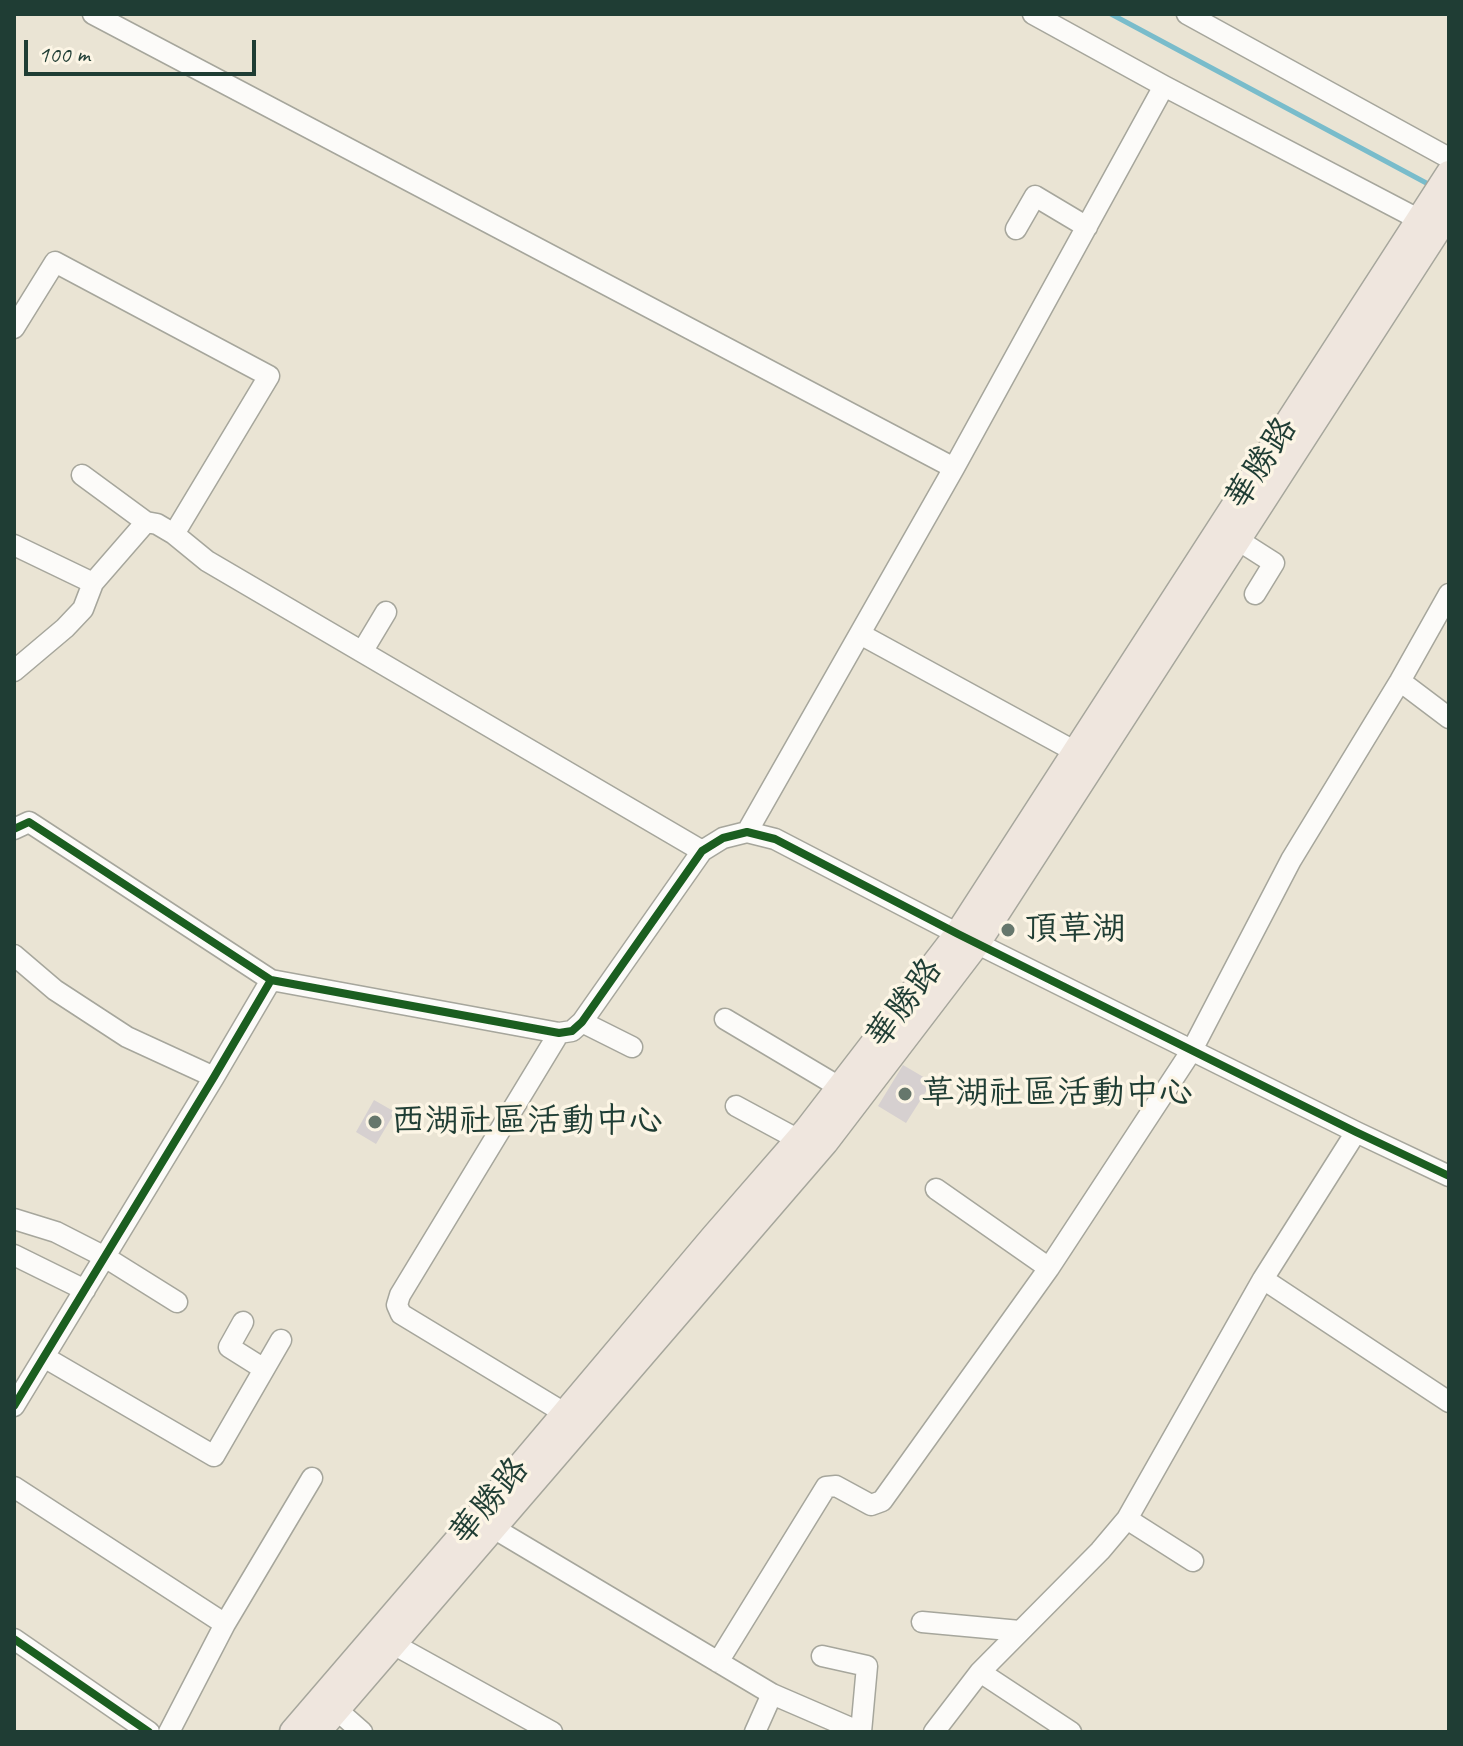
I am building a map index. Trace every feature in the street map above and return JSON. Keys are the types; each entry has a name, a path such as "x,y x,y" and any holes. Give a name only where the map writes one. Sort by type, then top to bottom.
{"main road":[{"path":"1438,220 1449,174"},
{"name":"華勝路","path":"293,1732 485,1523 574,1418 825,1142 1238,540 1438,220"},
{"name":"華勝路","path":"574,1418 704,1249 967,938 1076,752 1438,220"},
{"name":"華勝路","path":"317,1732 393,1644 485,1523"}],"street":[{"path":"93,14 954,468"},
{"path":"1033,14 1164,86 1438,220"},
{"path":"1187,14 1449,158"},
{"path":"747,832 954,468 1164,86"},
{"path":"1016,229 1035,196 1087,227"},
{"path":"14,328 55,262 269,376 174,534"},
{"path":"82,475 146,522 157,524 174,534 207,561 702,851"},
{"path":"14,671 83,609 93,583 146,522"},
{"path":"1238,540 1274,563 1255,594"},
{"path":"14,545 93,583"},
{"path":"718,1662 826,1487 836,1486 871,1505 882,1501 1049,1268 1192,1050 1291,860 1449,594"},
{"path":"362,652 386,612"},
{"path":"860,634 1076,752"},
{"path":"1400,681 1449,718"},
{"path":"19,822 271,980 559,1033 572,1031 582,1022 702,851 723,838 747,832 775,839 967,938 1449,1176"},
{"path":"14,955 55,990 127,1037 214,1077"},
{"path":"14,1406 271,980"},
{"path":"725,1019 841,1088"},
{"path":"582,1022 632,1047"},
{"path":"559,1033 400,1295 397,1305 401,1314 574,1418"},
{"path":"736,1106 799,1140"},
{"path":"934,1732 980,1672 1100,1551 1127,1519 1263,1279 1356,1132"},
{"path":"936,1189 1049,1268"},
{"path":"14,1219 56,1232 105,1257 177,1302"},
{"path":"14,1255 85,1290"},
{"path":"1263,1279 1449,1402"},
{"path":"243,1322 229,1347 264,1369"},
{"path":"44,1357 214,1456 281,1340"},
{"path":"169,1732 225,1624 312,1478"},
{"path":"14,1487 225,1624"},
{"path":"1127,1519 1193,1561"},
{"path":"485,1523 772,1694 861,1732 867,1666 822,1656"},
{"path":"922,1622 1020,1631"},
{"path":"14,1639 149,1732"},
{"path":"393,1644 552,1732"},
{"path":"980,1672 1071,1732"},
{"path":"755,1732 772,1694"},
{"path":"337,1710 362,1732"}],"building":[{"name":"草湖社區活動中心","path":"903,1065 932,1082 906,1123 878,1106"},
{"name":"西湖社區活動中心","path":"374,1100 395,1112 376,1144 356,1132"}],"waterway":[{"path":"1111,14 1430,185"}],"cycle path":[{"path":"14,829 29,822 271,980 559,1033 572,1031 582,1022 702,851 723,838 747,832 775,839 958,934 1449,1176"},
{"path":"14,1406 271,980"},
{"path":"14,1639 149,1732"}],"place":[{"name":"頂草湖","path":"1008,930"},
{"name":"草湖社區活動中心","path":"905,1094"},
{"name":"西湖社區活動中心","path":"375,1122"}]}
